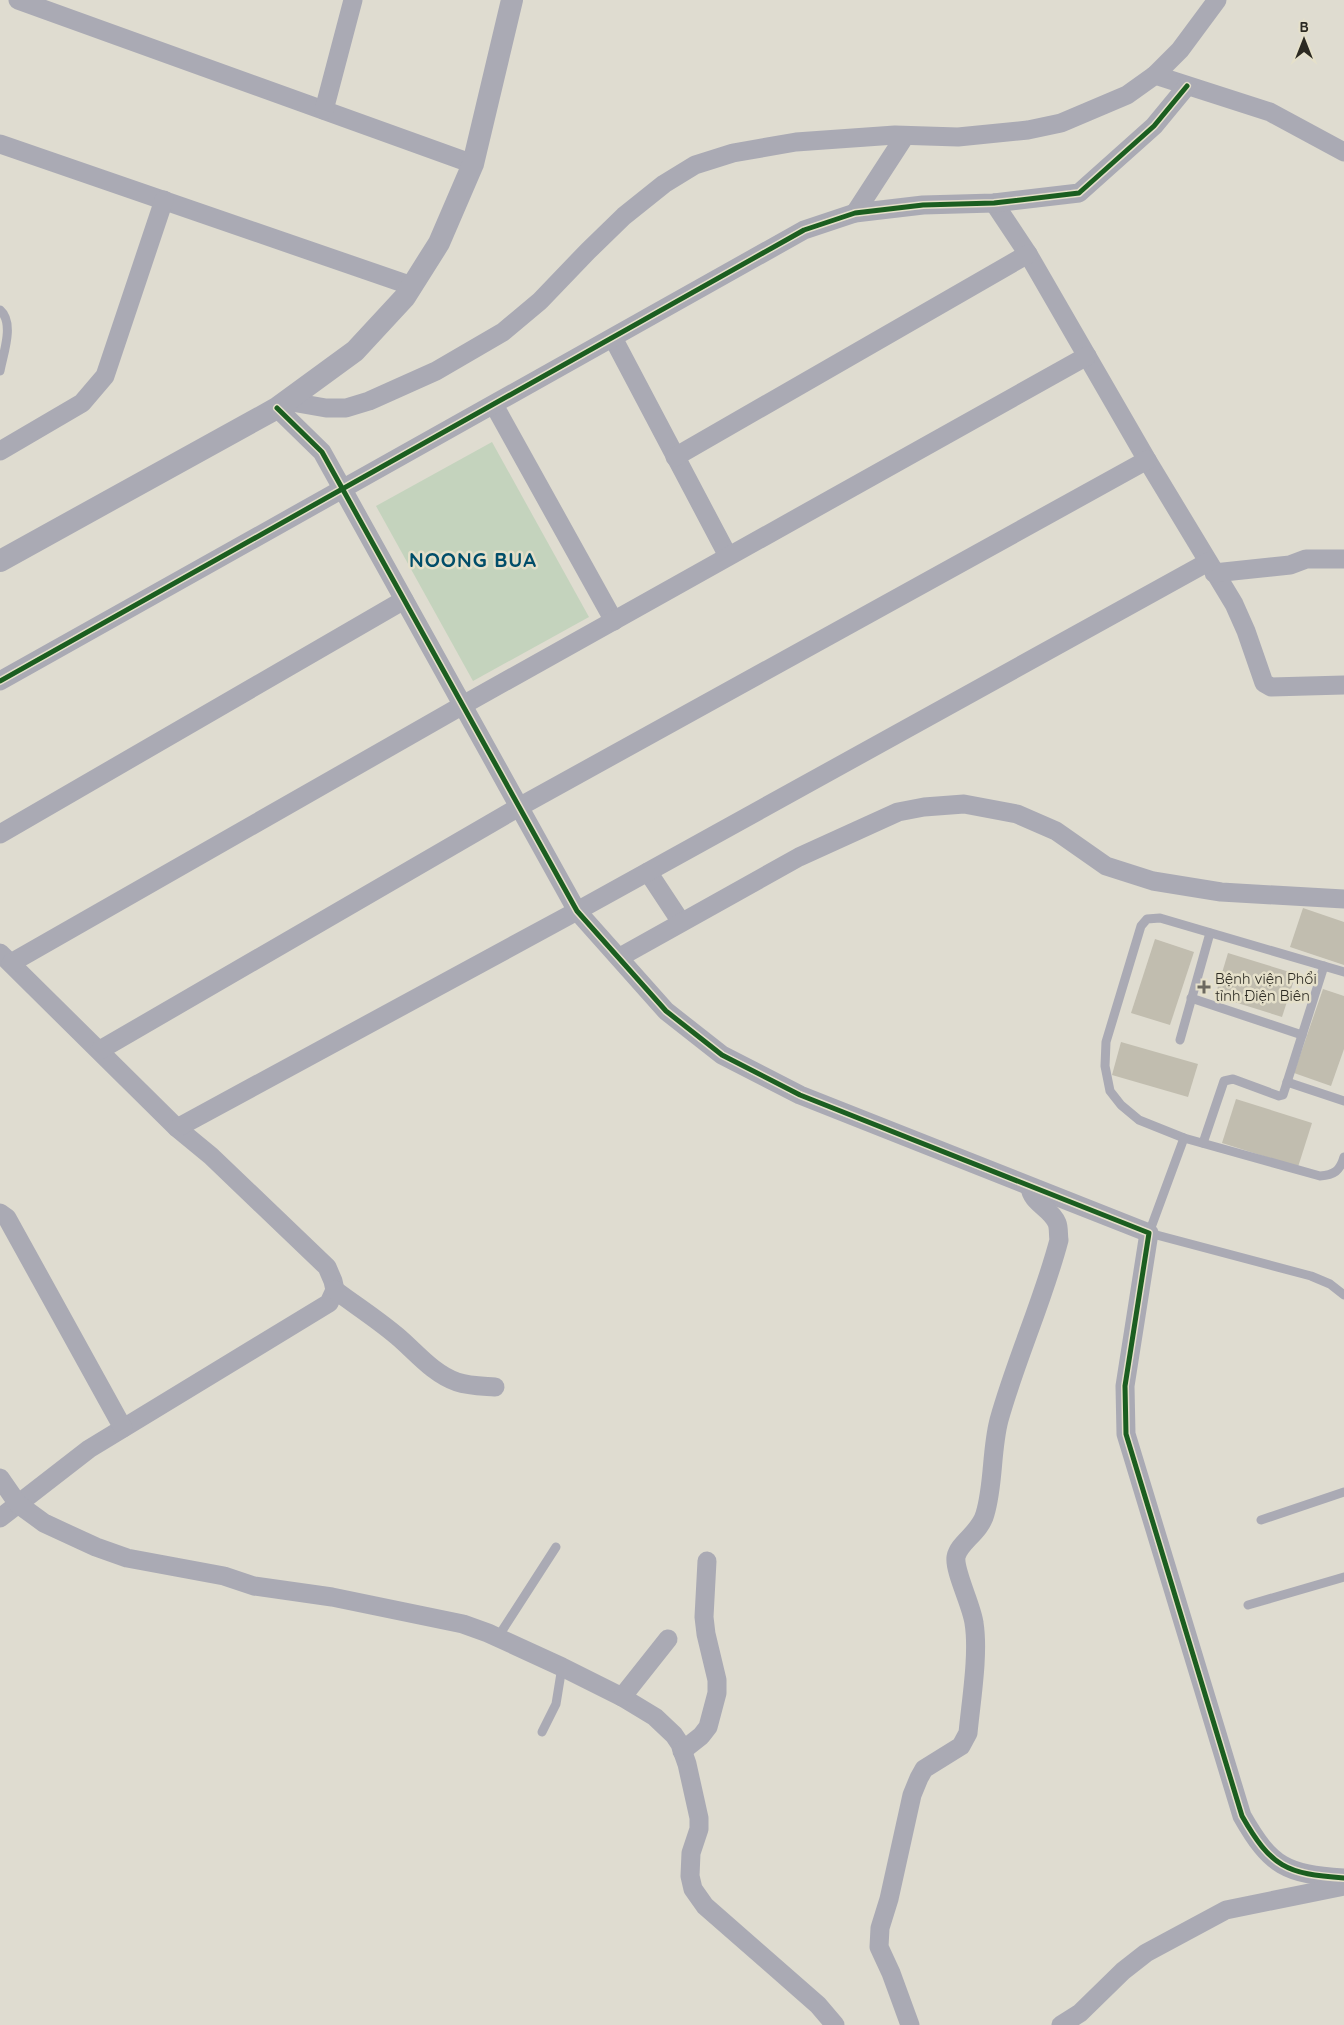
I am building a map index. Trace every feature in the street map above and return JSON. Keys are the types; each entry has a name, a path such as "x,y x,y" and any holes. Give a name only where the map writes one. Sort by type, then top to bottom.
{"street":[{"path":"18,0 473,164"},
{"path":"324,110 353,0"},
{"path":"0,561 282,404 355,351 405,297 439,242 473,164 512,0"},
{"path":"282,404 346,408 369,402 444,366 503,332 540,301 624,216 664,184 695,165 733,153 796,142 847,137 903,140 958,137 1028,130 1061,123 1127,95 1155,75 1180,50 1217,0"},
{"path":"1155,75 1270,112 1344,152"},
{"path":"0,681 804,230 855,213 923,205 994,203 1079,193 1154,126 1186,86"},
{"path":"855,213 903,140"},
{"path":"0,144 412,286"},
{"path":"1,448 82,403 105,376 164,200"},
{"path":"994,203 1028,254 1147,460 1234,604 1246,631 1264,683 1271,687 1344,685"},
{"path":"676,457 1028,254"},
{"path":"613,338 728,556"},
{"path":"0,1518 89,1449 329,1303 335,1290 333,1280 327,1268 303,1243 211,1156 177,1128 5,958 614,621 1087,356"},
{"path":"282,404 322,452 578,912 666,1011 722,1056 800,1095 1149,1233 1125,1386 1126,1434 1242,1816 1256,1841 1272,1860 1302,1874 1344,1878"},
{"path":"494,405 614,621"},
{"path":"100,1050 519,806 1147,460"},
{"path":"177,1128 1211,567 1290,565 1315,558 1344,559"},
{"path":"0,834 404,600"},
{"path":"620,957 799,858 898,812 964,804 1017,814 1056,831 1106,866 1153,881 1222,892 1344,899"},
{"path":"648,872 681,922"},
{"path":"910,2025 892,1973 879,1947 878,1937 892,1890 910,1812 912,1795 919,1778 924,1769 961,1746 968,1733 975,1634 971,1607 956,1562 957,1556 959,1550 978,1530 985,1516 989,1500 998,1423 1059,1240 1057,1222 1044,1206 1034,1200 1030,1186"},
{"path":"0,1213 6,1218 123,1428"},
{"path":"335,1290 396,1334 435,1369 456,1382 495,1387"},
{"path":"0,1478 18,1504 59,1531 96,1548 127,1558 224,1576 254,1586 332,1596 463,1624 562,1667 622,1697 654,1717 674,1735 682,1751 699,1811 699,1829 691,1853 690,1876 693,1889 698,1898 818,2005 835,2025"},
{"path":"682,1751 701,1736 708,1727 717,1693 717,1680 704,1617 707,1561"},
{"path":"622,1697 668,1639"},
{"path":"1061,2025 1080,2013 1123,1971 1146,1953 1226,1910 1344,1886"}],"lane":[{"path":"0,310 7,324 0,371"},
{"path":"1344,972 1160,918 1147,919 1141,926 1106,1042 1105,1066 1110,1091 1121,1105 1139,1120 1184,1138 1320,1176 1335,1174 1341,1168 1344,1157"},
{"path":"1180,1040 1210,933"},
{"path":"1203,1143 1224,1081 1233,1079 1279,1096 1283,1095 1324,966"},
{"path":"1192,998 1302,1035"},
{"path":"1287,1082 1344,1101"},
{"path":"1184,1138 1149,1233 1311,1276 1330,1284 1344,1295"},
{"path":"1261,1520 1344,1492"},
{"path":"498,1638 556,1547"},
{"path":"1248,1605 1344,1577"},
{"path":"542,1732 556,1704 562,1667"}],"green space":[{"path":"492,442 589,617 473,681 376,506"}],"building":[{"path":"1303,908 1344,922 1344,965 1290,947"},
{"path":"1155,939 1194,952 1170,1025 1131,1013"},
{"path":"1228,953 1296,974 1282,1017 1215,996"},
{"path":"1323,989 1344,996 1344,1049 1331,1086 1294,1073"},
{"path":"1121,1042 1198,1064 1188,1097 1112,1075"},
{"path":"1236,1099 1312,1123 1298,1167 1222,1143"}],"cycle path":[{"path":"0,681 804,230 855,213 923,205 994,203 1079,193 1154,126 1187,86"},
{"path":"277,408 322,452 577,911 666,1011 722,1055 800,1095 1149,1233 1125,1386 1126,1434 1242,1816 1262,1847 1282,1865 1308,1874 1344,1878"}],"place":[{"name":"Bệnh viện Phổi tỉnh Điện Biên","path":"1204,987"}],"district":[{"name":"NOONG BUA","path":"473,559"}]}
